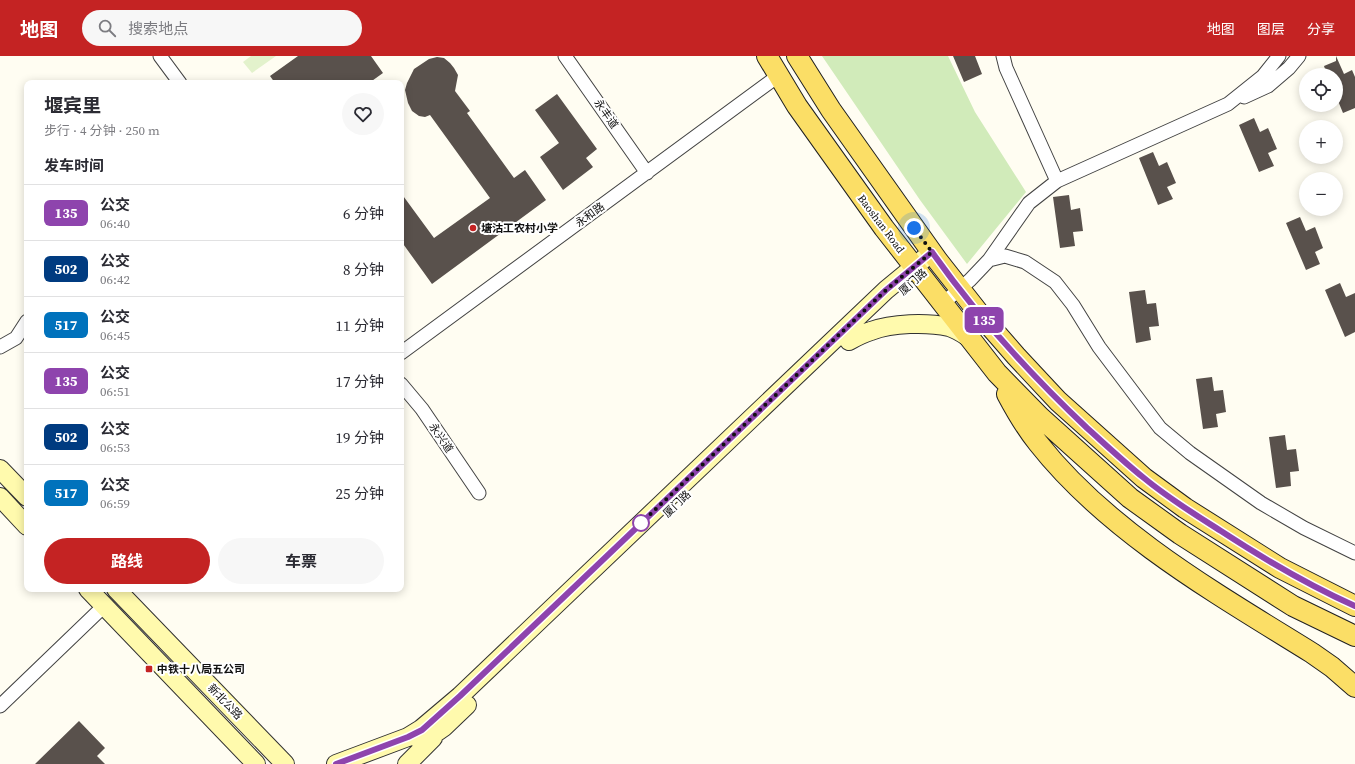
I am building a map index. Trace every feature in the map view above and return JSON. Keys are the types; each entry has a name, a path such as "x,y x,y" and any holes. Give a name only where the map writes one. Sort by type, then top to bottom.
{"main road":[{"name":"Baoshan Road","path":"767,56 778,76 843,171 916,271 997,373 1040,417 1130,498 1180,534 1293,606 1355,636"},
{"path":"797,56 831,110 959,289 982,318 1058,400 1144,478 1184,508 1280,568 1355,606"},
{"path":"997,373 1017,412 1037,442 1094,502 1137,537 1187,573 1312,652 1355,687"}],"street":[{"path":"160,56 178,80"},
{"name":"永丰道","path":"565,56 647,172"},
{"path":"1003,56 1006,68 1057,181"},
{"path":"1228,104 1263,76 1279,56"},
{"path":"942,304 989,260 1029,203 1057,181 1268,86 1289,68 1299,56"},
{"name":"永和路","path":"404,351 778,76"},
{"name":"厦门路","path":"336,764 401,740 422,730 460,696 880,295 916,271 935,256"},
{"path":"989,260 1005,256 1025,262 1055,282 1073,305 1099,347 1160,428 1190,453 1261,502 1304,528 1355,553"},
{"name":"厦门路","path":"371,764 411,748 429,738 444,727 849,341 916,271"},
{"path":"849,341 873,330 891,326 906,325 938,325 950,327 958,330 968,337"},
{"path":"0,347 16,338 24,326"},
{"name":"永兴道","path":"404,388 422,409 479,493"},
{"path":"0,469 24,494"},
{"path":"0,497 24,523"},
{"name":"新北公路","path":"91,592 256,764"},
{"name":"新北公路","path":"119,592 285,764"},
{"path":"0,706 104,606"},
{"path":"407,764 444,727"}],"green space":[{"path":"251,56 276,56 252,73 243,62"},
{"path":"822,56 948,56 975,112 1026,192 967,264 920,200"}],"building":[{"path":"298,56 371,56 383,73 373,80 273,80 270,76"},
{"path":"953,56 975,56 982,74 964,82"},
{"path":"1336,56 1341,68 1325,68 1324,66 1336,61"},
{"path":"437,57 444,58 450,63 458,75 455,91 470,111 467,113 514,178 525,170 546,200 432,284 404,245 404,197 434,238 490,198 430,115 425,117 419,116 412,111 408,103 405,90 407,83 414,69 429,59"},
{"path":"1352,70 1355,77 1355,108 1343,113 1343,72 1344,74"},
{"path":"557,94 597,149 586,158 593,167 563,190 540,157 559,143 535,110"},
{"path":"1254,118 1260,132 1268,128 1277,149 1268,153 1274,166 1259,172 1239,125"},
{"path":"1153,152 1159,166 1167,162 1176,183 1167,187 1173,199 1158,205 1139,158"},
{"path":"1069,195 1071,210 1080,208 1083,231 1073,232 1075,246 1060,248 1053,197"},
{"path":"1300,217 1306,231 1315,227 1323,248 1315,252 1320,264 1306,270 1286,223"},
{"path":"1340,283 1346,297 1355,293 1355,332 1345,337 1325,290"},
{"path":"1145,290 1147,304 1156,303 1159,326 1149,327 1151,340 1136,343 1129,292"},
{"path":"1212,377 1214,391 1223,390 1226,412 1216,414 1218,427 1203,429 1196,379"},
{"path":"1285,435 1287,450 1296,449 1299,471 1290,472 1291,486 1276,488 1269,437"},
{"path":"79,721 105,748 97,756 105,764 35,764"}],"bus line":[{"name":"135","path":"336,764 395,743 422,730 460,696 886,290 913,266 932,252 982,318 1016,356 1058,400 1113,452 1144,478 1184,508 1250,550 1280,568 1355,606"}],"place":[{"name":"塘沽工农村小学","path":"473,228"},
{"name":"中铁十八局五公司","path":"149,669"}],"route":[{"path":"641,523 638,526 886,290 913,266 932,252 914,228"}]}
